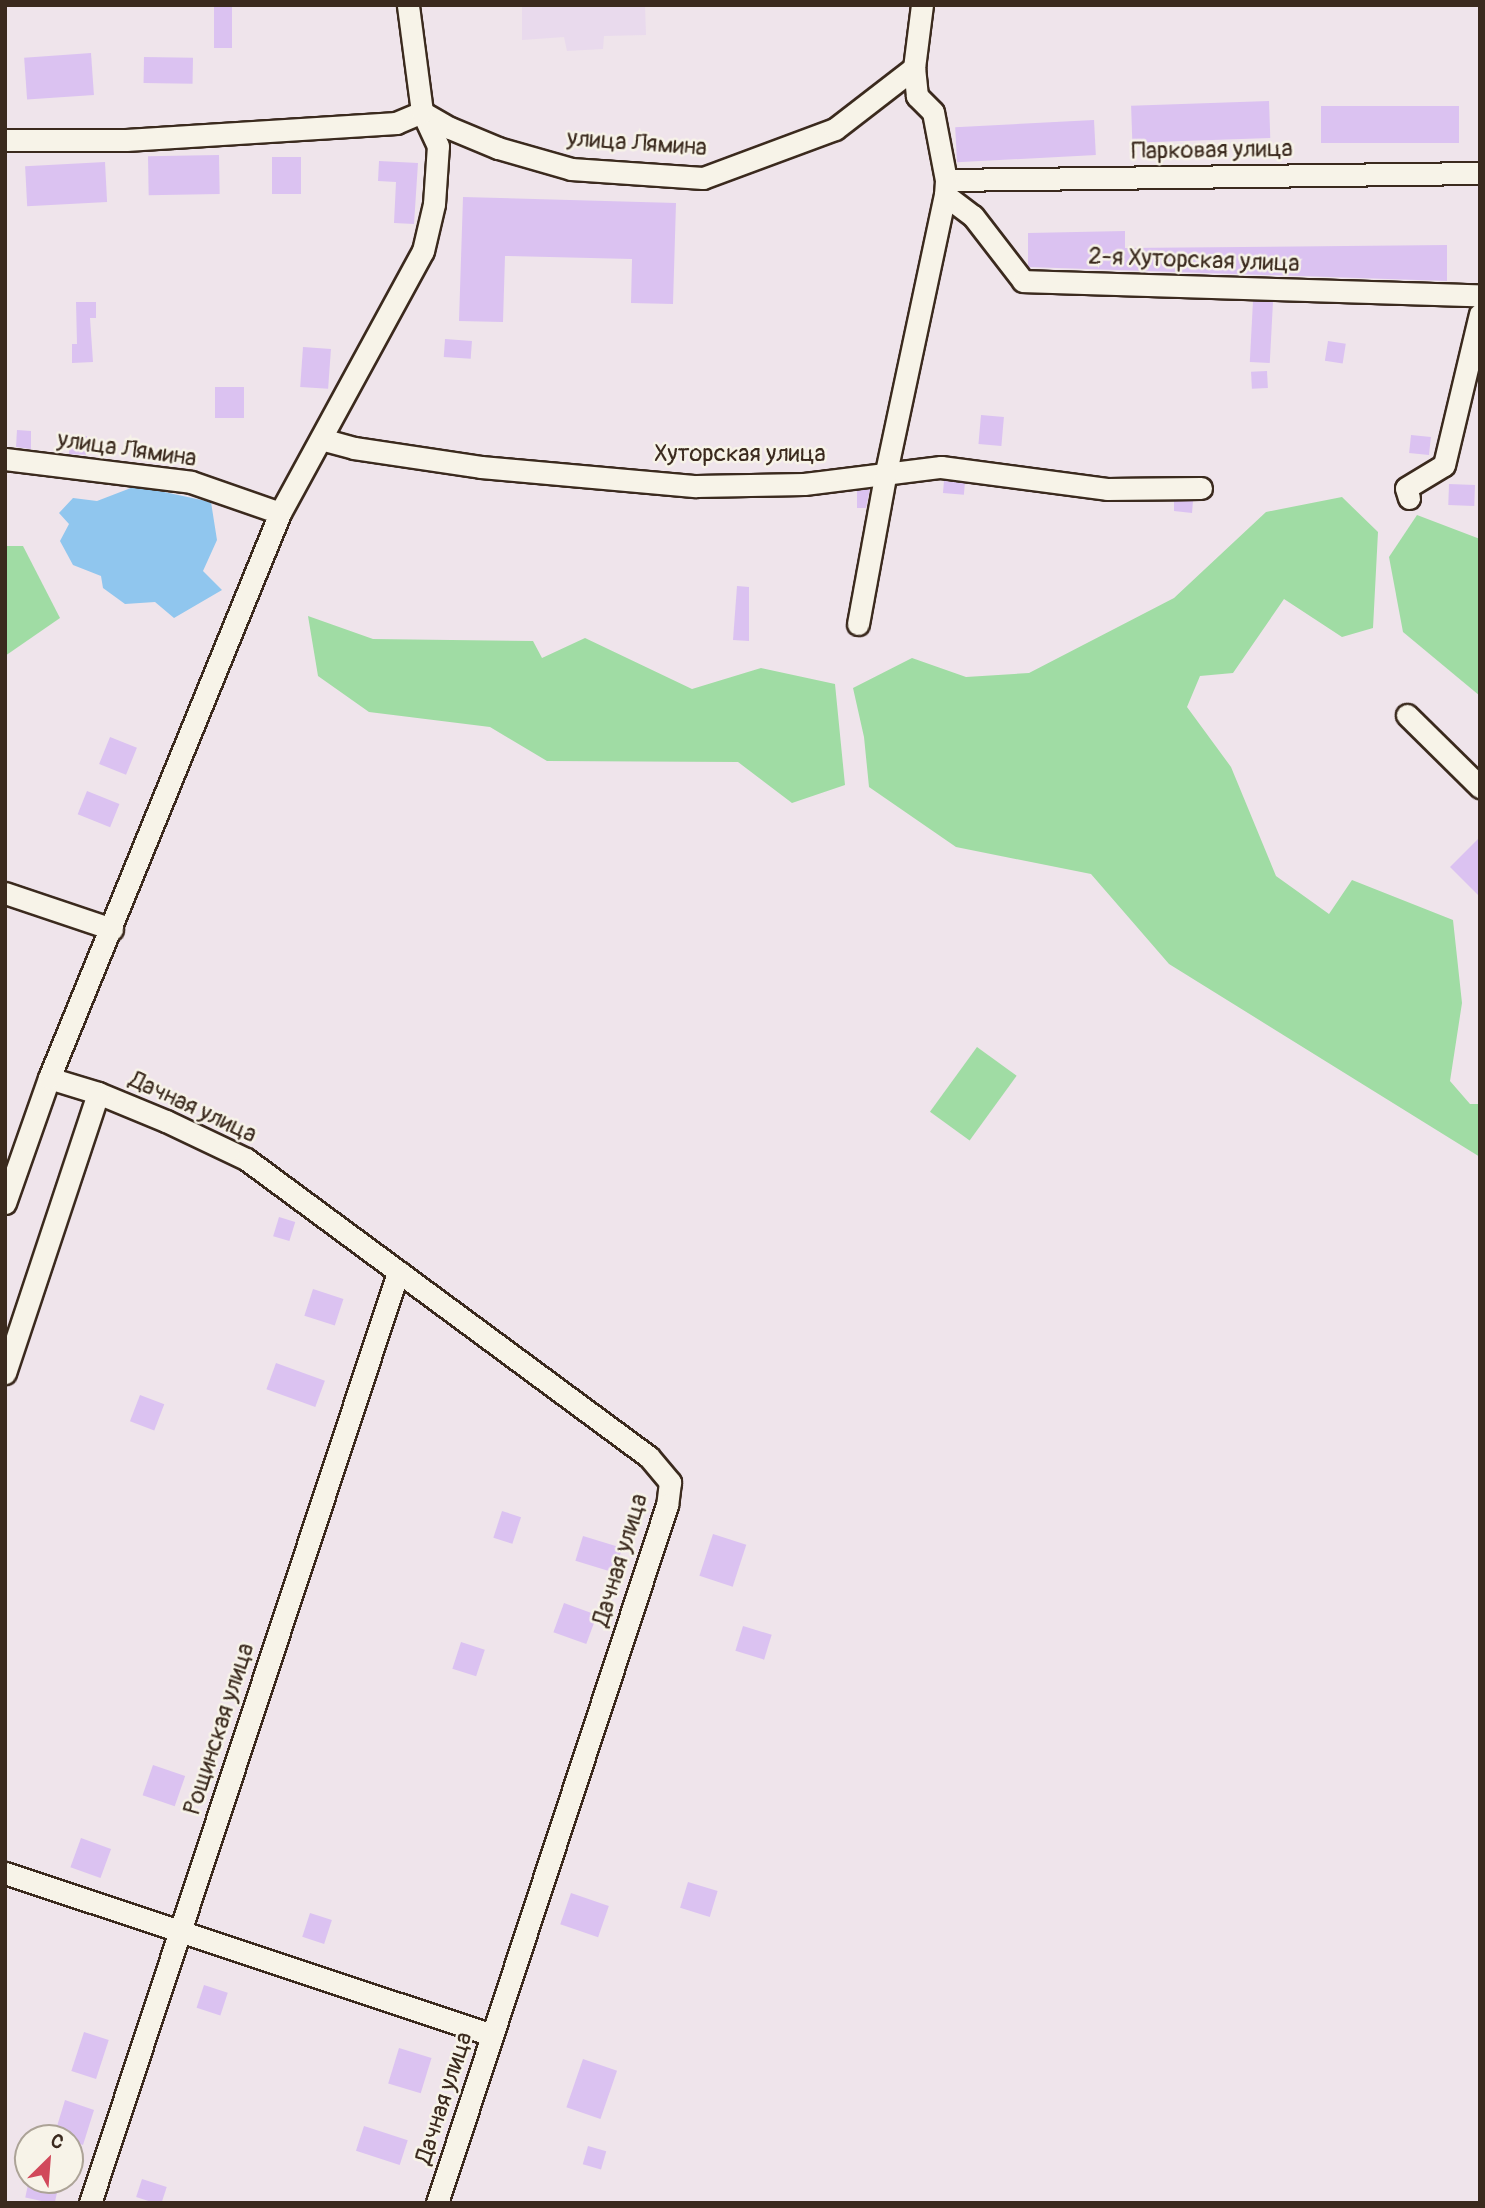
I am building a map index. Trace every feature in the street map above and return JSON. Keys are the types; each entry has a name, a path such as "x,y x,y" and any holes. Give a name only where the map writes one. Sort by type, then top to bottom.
{"street":[{"path":"5,1203 49,1078 280,513 423,251 434,204 438,146 422,112 408,5"},
{"path":"859,624 886,472 945,188 933,112 918,96 914,68 922,5"},
{"name":"улица Лямина","path":"422,112 498,148 571,169 704,178 835,129 914,68"},
{"path":"5,140 126,141 396,123 422,112"},
{"name":"Парковая улица","path":"945,188 1480,173"},
{"name":"2-я Хуторская улица","path":"945,188 973,216 1023,281 1480,295"},
{"path":"1409,499 1406,488 1444,465 1480,314"},
{"name":"Хуторская улица","path":"321,439 354,448 481,467 696,485 804,484 941,467 1107,489 1201,488"},
{"name":"улица Лямина","path":"5,459 191,482 280,513"},
{"path":"1407,715 1480,787"},
{"path":"5,893 112,929"},
{"name":"Дачная улица","path":"49,1078 98,1093 246,1159 649,1457 670,1482 667,1505 437,2203"},
{"path":"5,1373 98,1093"},
{"name":"Рощинская улица","path":"90,2203 398,1272"},
{"path":"5,1873 492,2035"}],"shaded area":[{"path":"522,5 645,5 646,35 604,36 603,49 567,51 564,37 522,40"}],"green space":[{"path":"1342,497 1378,532 1373,628 1342,637 1284,599 1233,673 1200,676 1187,707 1231,767 1276,876 1329,914 1352,880 1453,920 1462,1003 1450,1081 1470,1104 1480,1104 1480,1157 1169,964 1091,874 956,847 869,787 864,737 853,688 912,658 966,677 1029,673 1174,598 1266,512"},
{"path":"1417,515 1480,539 1480,696 1403,632 1389,557"},
{"path":"5,546 23,546 60,618 5,656"},
{"path":"308,616 373,639 533,641 542,658 585,638 692,689 761,668 835,684 845,785 792,803 738,762 547,761 490,727 369,712 318,676"},
{"path":"977,1047 1017,1076 970,1141 930,1112"}],"water":[{"path":"136,486 211,502 217,540 203,571 222,590 174,618 155,602 125,604 103,588 101,576 73,565 60,541 69,524 59,513 73,498 97,501"}],"building":[{"path":"214,5 232,5 232,48 214,48"},
{"path":"91,53 94,95 27,100 24,58"},
{"path":"144,57 193,58 193,84 144,83"},
{"path":"1269,101 1270,138 1132,143 1131,106"},
{"path":"1321,106 1459,106 1459,143 1321,143"},
{"path":"1094,120 1096,155 957,162 955,127"},
{"path":"219,155 220,194 149,195 148,156"},
{"path":"272,157 301,157 301,194 272,194"},
{"path":"379,161 418,163 414,224 394,223 396,182 378,181"},
{"path":"105,162 107,202 27,206 25,166"},
{"path":"463,197 676,203 673,304 631,303 632,259 505,256 503,322 459,321"},
{"path":"1125,231 1125,248 1447,245 1447,281 1028,267 1028,233"},
{"path":"1253,301 1273,302 1270,363 1250,362"},
{"path":"76,302 96,302 96,318 90,318 93,362 72,363 72,344 77,344"},
{"path":"445,339 472,341 471,359 444,357"},
{"path":"1328,341 1346,344 1343,364 1325,361"},
{"path":"303,347 331,349 328,389 300,387"},
{"path":"1267,371 1268,388 1252,389 1251,372"},
{"path":"215,387 244,387 244,418 215,418"},
{"path":"981,415 1004,417 1001,446 978,444"},
{"path":"17,430 31,431 31,449 16,447"},
{"path":"70,435 87,436 86,455 69,454"},
{"path":"1411,435 1431,437 1429,455 1409,453"},
{"path":"944,481 965,483 964,495 943,493"},
{"path":"1449,484 1475,485 1474,506 1448,505"},
{"path":"870,489 866,508 857,508 857,491"},
{"path":"1174,501 1193,501 1192,513 1174,511"},
{"path":"737,586 749,587 749,641 733,640"},
{"path":"110,737 137,748 126,775 99,764"},
{"path":"87,791 119,804 110,827 78,814"},
{"path":"1480,837 1480,897 1450,867"},
{"path":"279,1217 295,1222 289,1241 273,1236"},
{"path":"313,1289 343,1299 335,1326 304,1316"},
{"path":"276,1363 325,1381 315,1407 266,1389"},
{"path":"140,1395 164,1404 154,1430 130,1421"},
{"path":"502,1511 521,1517 512,1544 493,1538"},
{"path":"713,1534 746,1545 733,1587 699,1576"},
{"path":"583,1536 622,1548 615,1573 575,1561"},
{"path":"564,1603 597,1615 586,1644 553,1632"},
{"path":"743,1626 772,1635 764,1660 735,1651"},
{"path":"461,1642 485,1650 476,1676 452,1669"},
{"path":"153,1765 185,1776 175,1806 143,1795"},
{"path":"81,1838 111,1849 100,1878 70,1867"},
{"path":"688,1882 718,1891 710,1917 680,1908"},
{"path":"571,1893 609,1906 598,1937 560,1924"},
{"path":"310,1913 332,1920 324,1944 302,1937"},
{"path":"204,1985 228,1993 220,2016 197,2008"},
{"path":"84,2032 109,2040 96,2079 71,2071"},
{"path":"399,2048 432,2058 421,2093 388,2083"},
{"path":"583,2059 617,2071 600,2119 566,2107"},
{"path":"65,2100 94,2110 84,2142 84,2124 58,2124"},
{"path":"364,2126 408,2140 400,2165 356,2151"},
{"path":"588,2146 606,2151 601,2170 583,2164"},
{"path":"142,2179 167,2187 162,2203 136,2197"},
{"path":"26,2194 57,2194 55,2203 25,2198"}]}
